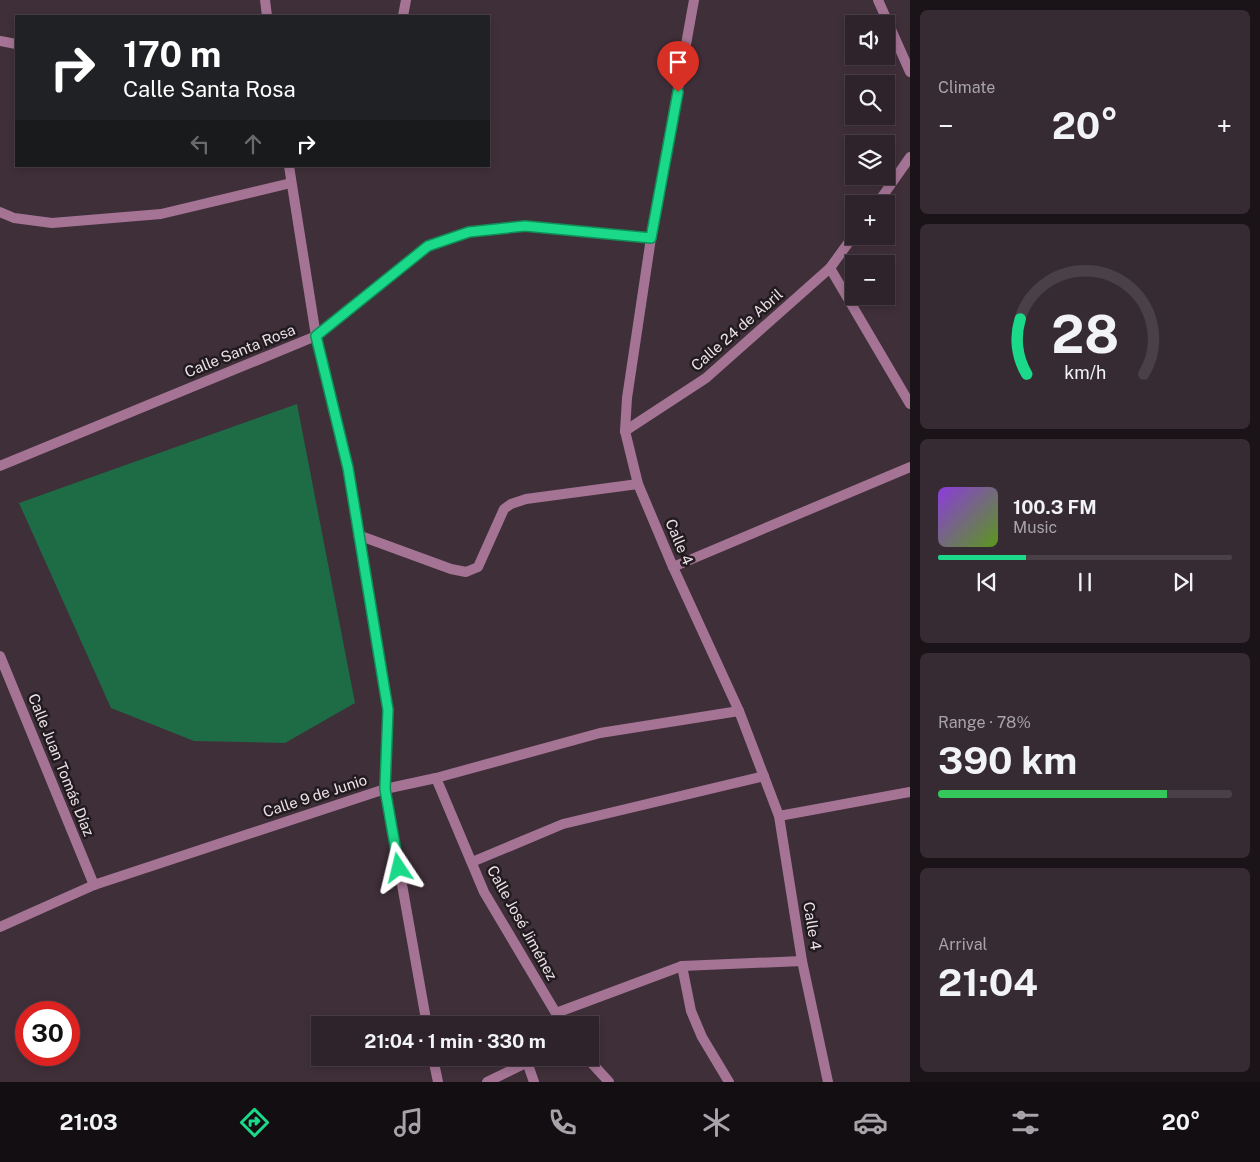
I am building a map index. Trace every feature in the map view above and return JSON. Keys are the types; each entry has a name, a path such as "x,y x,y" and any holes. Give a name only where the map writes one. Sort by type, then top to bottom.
{"street":[{"path":"265,0 267,15"},
{"path":"403,15 406,0"},
{"name":"Calle 4","path":"694,0 651,238 627,398 625,431 638,484 673,567 739,712 779,816 802,962 828,1082"},
{"path":"878,0 910,72"},
{"path":"0,41 15,44"},
{"path":"883,195 910,158"},
{"path":"289,167 316,336 348,468 388,710 385,789 425,1016"},
{"path":"0,212 14,218 52,224 161,214 291,183"},
{"name":"Calle Santa Rosa","path":"0,466 316,336 428,246 469,232 525,226 651,238"},
{"name":"Calle 24 de Abril","path":"625,431 706,378 830,268 847,245"},
{"path":"830,268 910,404"},
{"path":"673,567 910,467"},
{"path":"358,535 451,569 466,572 478,567 504,509 511,504 526,499 638,484"},
{"name":"Calle Juan Tomás Díaz","path":"0,656 94,885"},
{"name":"Calle 9 de Junio","path":"0,927 94,885 385,789 436,778 600,733 739,712"},
{"path":"472,862 563,824 764,776"},
{"name":"Calle José Jiménez","path":"436,778 484,892 558,1016"},
{"path":"779,816 910,792"},
{"path":"556,1013 682,966 802,962"},
{"path":"682,966 691,1011 702,1037 728,1082"},
{"path":"435,1066 438,1082"},
{"path":"487,1082 518,1066"},
{"path":"528,1066 534,1082"},
{"path":"594,1066 609,1082"}],"green space":[{"path":"297,404 355,703 285,743 194,741 111,708 19,503"}],"route":[{"path":"399,868 385,789 388,710 360,552 348,468 316,336 428,246 469,232 525,226 651,238 678,92"}]}
